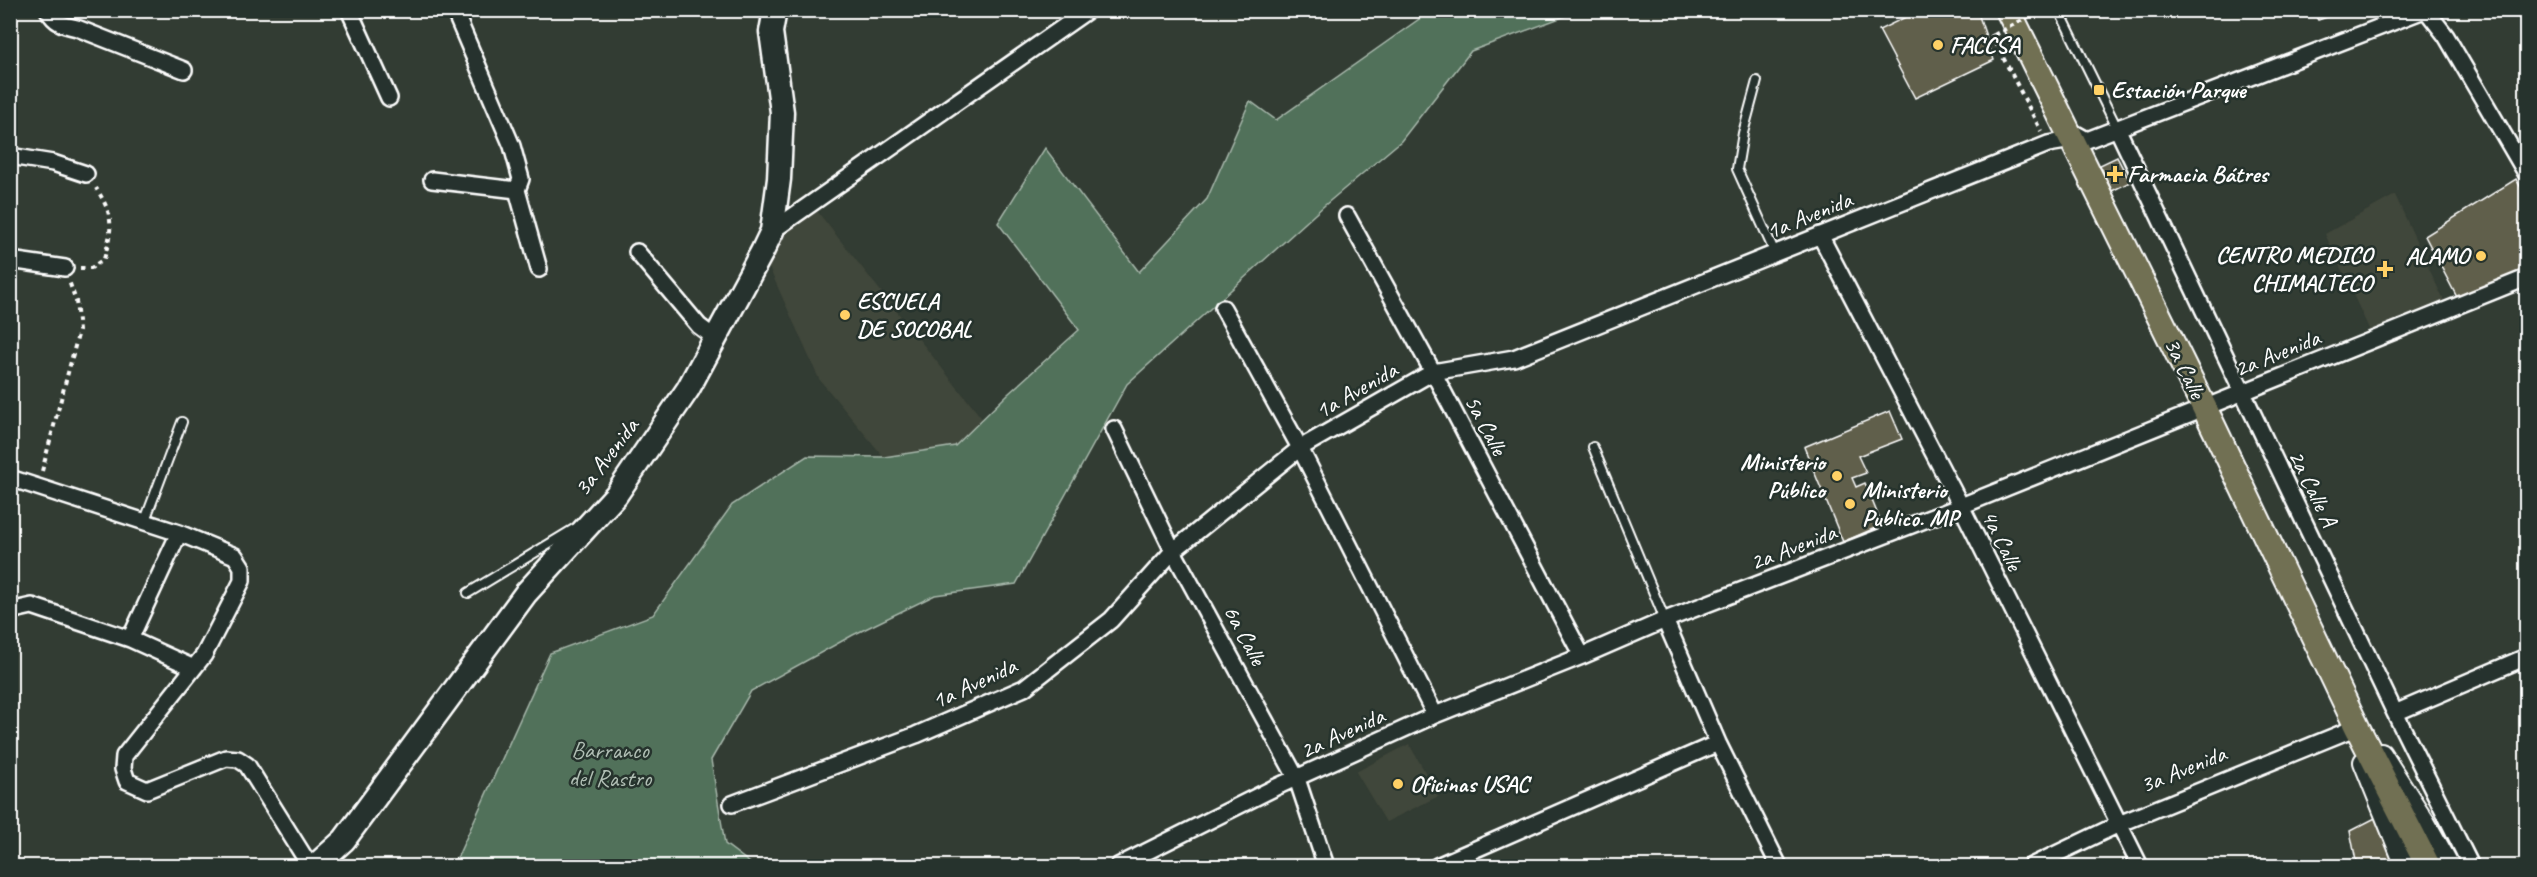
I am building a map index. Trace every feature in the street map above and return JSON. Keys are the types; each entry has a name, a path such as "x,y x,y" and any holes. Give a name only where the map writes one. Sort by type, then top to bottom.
{"main road":[{"name":"3a Avenida","path":"319,865 351,831 526,593 616,495 688,389 716,338 772,231 779,179 782,112 771,33 775,10"},
{"name":"3a Calle","path":"2008,10 2074,134 2084,164 2204,407 2357,727 2428,867"}],"street":[{"path":"48,10 53,19 62,25 77,28 184,70"},
{"path":"349,10 390,98"},
{"path":"454,10 512,146 521,179 517,190 539,269"},
{"path":"772,231 1088,10"},
{"path":"2425,10 2446,36 2526,173"},
{"name":"1a Avenida","path":"732,804 916,735 1024,688 1111,620 1173,551 1300,448 1433,372 1514,358 2074,134 2117,128 2425,10"},
{"name":"2a Calle A","path":"2117,128 2471,867"},
{"path":"10,156 53,164 86,174"},
{"path":"432,180 517,190"},
{"name":"5a Calle","path":"1347,216 1433,372 1582,656"},
{"name":"4a Calle","path":"1820,235 1961,506 2140,867"},
{"path":"638,252 699,326 716,338"},
{"path":"10,260 65,268"},
{"name":"2a Avenida","path":"1118,867 1274,788 1435,715 1665,620 1961,506 2526,278"},
{"path":"1223,308 1300,448 1435,715"},
{"name":"6a Calle","path":"1114,429 1173,551 1297,779 1326,867"},
{"path":"10,478 179,533 235,556 242,567 242,581 204,655 124,756 123,769 127,781 147,790 226,758 238,759 247,765 319,865"},
{"path":"130,639 179,533"},
{"path":"10,611 32,606 130,639 194,668"},
{"path":"1665,620 1718,743 1779,867"},
{"path":"2396,713 2526,657"},
{"path":"2357,727 2392,769 2449,867"},
{"name":"3a Avenida","path":"2031,867 2119,824 2357,727"},
{"name":"3a Calle","path":"2357,727 2364,760 2406,867"},
{"path":"1437,867 1718,743"}],"lane":[{"path":"2059,10 2117,128"},
{"path":"1756,81 1737,169 1775,253"},
{"path":"144,523 182,422"},
{"path":"1593,447 1665,620"},
{"path":"468,593 598,514"}],"path":[{"path":"2038,124 1992,36 2041,10"},
{"path":"38,487 79,331 76,301 65,268 91,268 104,259 112,230 109,207 86,174"}],"shaded area":[{"name":"CENTRO MEDICO CHIMALTECO","path":"2395,195 2445,303 2370,331 2325,234"},
{"name":"ESCUELA DE SOCOBAL","path":"813,206 1023,470 951,538 819,379 762,252"},
{"name":"Oficinas USAC","path":"1409,744 1439,796 1386,822 1356,772"}],"green space":[{"name":"Barranco del Rastro","path":"1432,10 1579,11 1471,51 1401,141 1325,205 1127,384 1016,584 935,595 853,635 751,691 711,760 725,844 754,866 450,866 458,856 550,653 653,615 732,505 807,456 884,457 955,446 1079,330 998,223 1045,148 1139,272 1207,199 1250,101 1276,120"}],"building":[{"name":"FACCSA","path":"1920,10 1977,10 1994,60 1915,98 1879,30"},
{"path":"2312,10 2348,10 2318,20"},
{"name":"Farmacia Bátres","path":"2117,157 2130,182 2112,191 2100,165"},
{"name":"ALAMO","path":"2516,179 2526,196 2526,276 2459,301 2425,236"},
{"name":"Ministerio Público","path":"1890,411 1902,439 1858,456 1866,473 1852,478 1856,487 1865,483 1882,525 1843,542 1804,447"},
{"path":"2379,816 2399,866 2357,866 2350,831"}],"place":[{"name":"FACCSA","path":"1938,45"},
{"name":"Estación Parque","path":"2099,90"},
{"name":"Farmacia Bátres","path":"2115,174"},
{"name":"ALAMO","path":"2481,256"},
{"name":"CENTRO MEDICO CHIMALTECO","path":"2385,269"},
{"name":"ESCUELA DE SOCOBAL","path":"845,315"},
{"name":"Ministerio Público","path":"1837,476"},
{"name":"Ministerio Publico. MP","path":"1850,504"},
{"name":"Oficinas USAC","path":"1398,784"}]}
